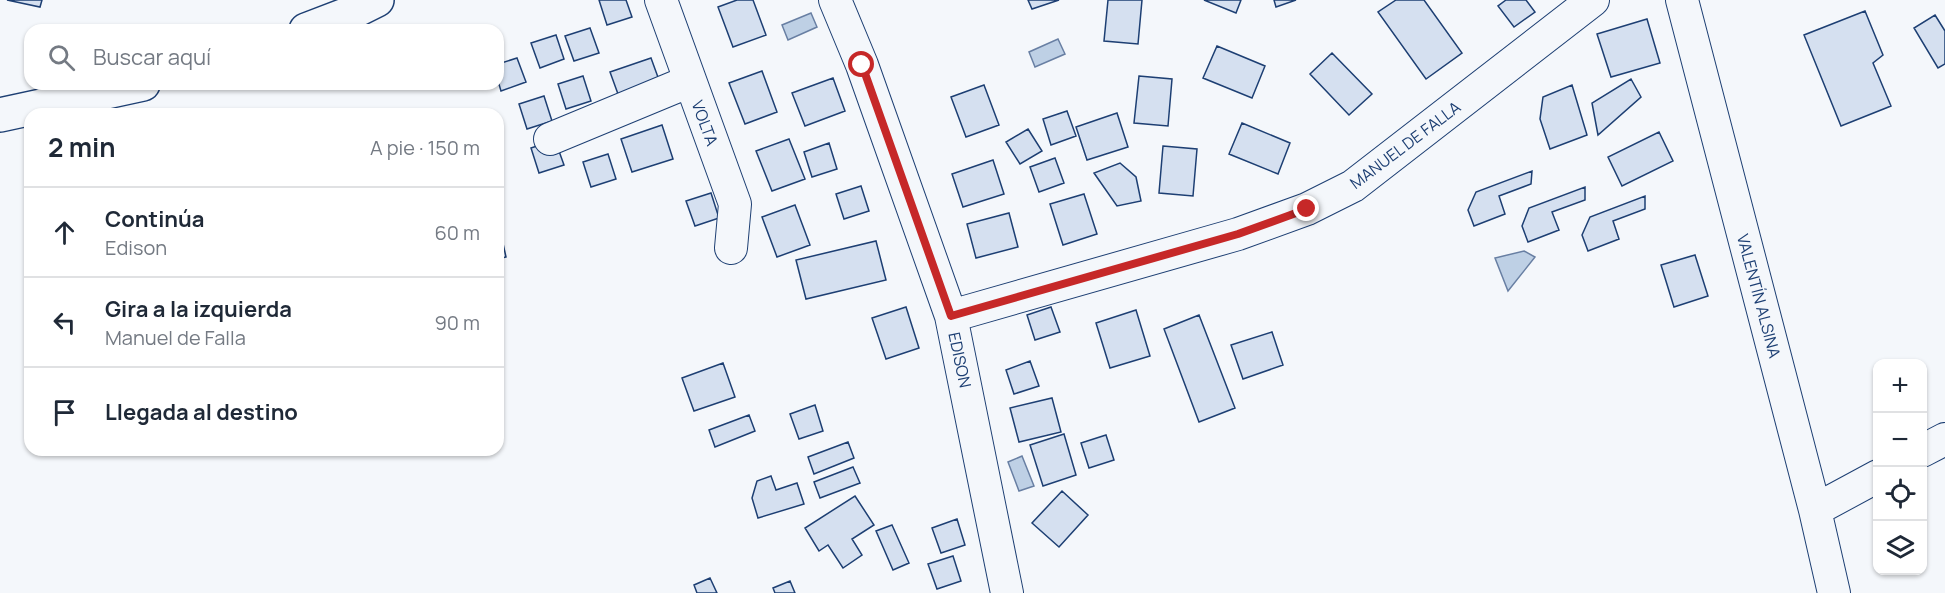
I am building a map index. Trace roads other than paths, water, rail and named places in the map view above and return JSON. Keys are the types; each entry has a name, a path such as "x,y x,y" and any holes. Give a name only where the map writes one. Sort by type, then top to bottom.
{"main road":[{"path":"321,24 377,0"},
{"path":"28,108 114,90"},
{"path":"0,114 24,109"}],"street":[{"name":"VOLTA","path":"661,0 735,204 731,248"},
{"name":"EDISON","path":"835,0 862,65 951,316 1007,593"},
{"name":"MANUEL DE FALLA","path":"951,316 1238,234 1307,209 1353,186 1593,0"},
{"name":"VALENTÍN ALSINA","path":"1682,0 1815,510 1834,593"},
{"path":"550,139 690,81"},
{"path":"1927,449 1945,439"},
{"path":"1815,510 1873,479"}],"water":[{"path":"811,13 817,27 788,40 782,25"},
{"path":"1058,39 1065,54 1035,67 1029,52"},
{"path":"1524,251 1535,257 1508,291 1495,258"},
{"path":"1022,456 1034,486 1019,491 1008,462"}]}
